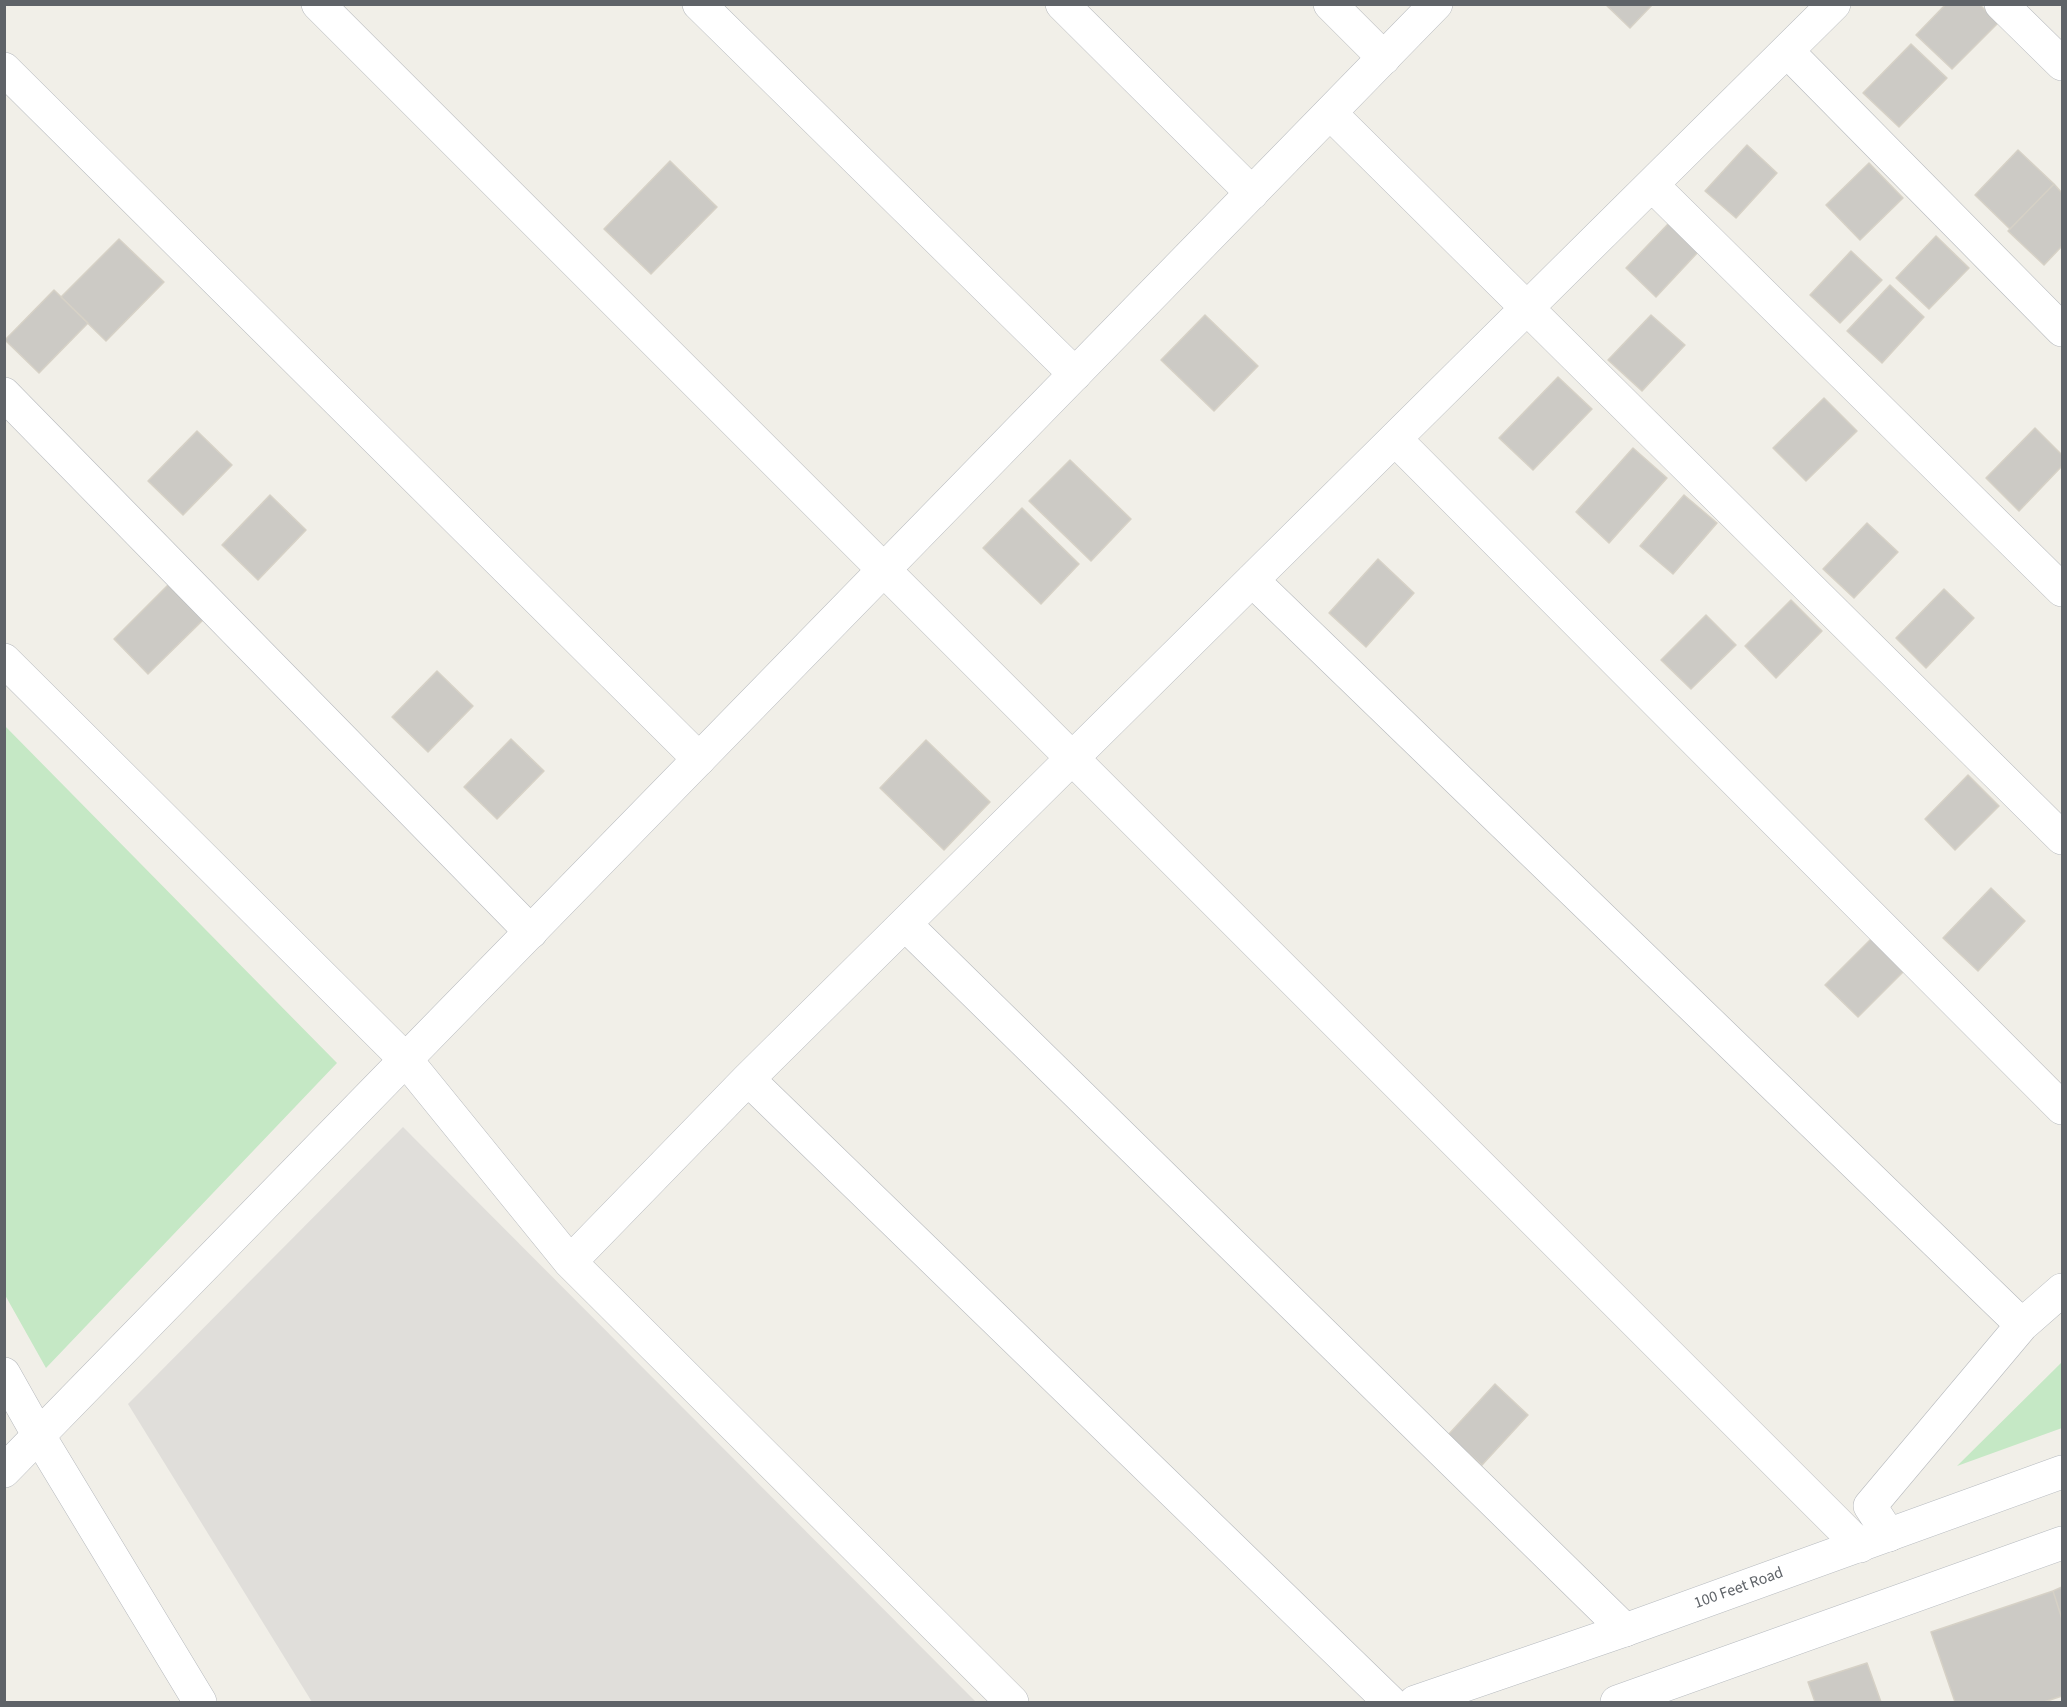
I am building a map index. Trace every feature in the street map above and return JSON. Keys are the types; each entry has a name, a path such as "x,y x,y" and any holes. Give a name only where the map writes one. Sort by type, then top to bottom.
{"street":[{"path":"318,4 1071,759 1875,1540"},
{"path":"1062,4 1252,193"},
{"path":"1330,4 1384,58"},
{"path":"4,1471 1436,4"},
{"path":"570,1262 748,1079 1834,4"},
{"path":"2001,4 2062,64"},
{"path":"719,11 1075,374"},
{"path":"1787,51 2062,330"},
{"path":"4,69 699,759"},
{"path":"1330,113 2062,838"},
{"path":"1652,185 2062,590"},
{"path":"4,394 531,932"},
{"path":"1395,439 2062,1108"},
{"path":"1252,580 2022,1325"},
{"path":"4,660 406,1060 570,1262 1012,1702"},
{"path":"905,924 1625,1630"},
{"path":"748,1079 1390,1702"},
{"path":"1875,1540 1870,1506 2022,1325 2062,1290"},
{"path":"4,1374 200,1702"},
{"name":"100 Feet Road","path":"1415,1702 1625,1630 2062,1472"},
{"path":"1617,1702 2062,1543"}],"shaded area":[{"path":"403,1127 976,1702 312,1702 128,1404"}],"green space":[{"path":"4,725 337,1063 46,1368 5,1295"},
{"path":"2062,1362 2062,1428 1957,1466"}],"building":[{"path":"1605,4 1653,4 1630,28"},
{"path":"1946,4 1979,4 1998,23 1952,69 1916,35"},
{"path":"1911,44 1947,78 1899,127 1863,93"},
{"path":"1747,145 1777,173 1736,218 1705,191"},
{"path":"2018,150 2054,184 2010,229 1975,195"},
{"path":"670,161 717,207 651,274 604,229"},
{"path":"1869,163 1903,198 1860,240 1826,205"},
{"path":"2054,184 2062,193 2062,246 2044,265 2008,231"},
{"path":"1669,223 1699,251 1656,297 1626,268"},
{"path":"1936,236 1969,268 1929,309 1896,278"},
{"path":"119,239 164,282 106,341 61,297"},
{"path":"1851,251 1882,280 1840,323 1810,295"},
{"path":"1890,285 1924,317 1882,363 1847,331"},
{"path":"54,290 88,323 39,373 5,340"},
{"path":"1205,315 1258,366 1214,411 1161,360"},
{"path":"1651,315 1685,345 1642,391 1608,360"},
{"path":"1558,377 1592,409 1533,470 1499,438"},
{"path":"1824,398 1857,431 1806,481 1773,448"},
{"path":"2035,428 2062,455 2062,466 2019,511 1986,478"},
{"path":"197,431 232,465 183,515 148,481"},
{"path":"1633,448 1667,478 1609,543 1576,512"},
{"path":"1070,460 1131,519 1091,561 1029,501"},
{"path":"270,495 306,530 258,580 222,545"},
{"path":"1684,495 1717,523 1673,574 1640,546"},
{"path":"1022,508 1079,564 1041,604 983,548"},
{"path":"1867,523 1898,552 1854,598 1823,569"},
{"path":"1378,559 1414,593 1366,647 1329,613"},
{"path":"170,583 205,618 148,674 114,639"},
{"path":"1944,589 1974,618 1926,668 1896,638"},
{"path":"1791,600 1822,631 1776,678 1745,646"},
{"path":"1706,615 1736,645 1691,689 1661,660"},
{"path":"437,671 473,706 428,752 392,717"},
{"path":"511,739 544,771 497,819 464,787"},
{"path":"926,740 990,802 944,850 880,788"},
{"path":"1968,775 1999,806 1955,850 1925,819"},
{"path":"1991,888 2025,921 1978,971 1943,938"},
{"path":"1874,936 1907,968 1858,1017 1825,985"},
{"path":"1495,1384 1528,1415 1482,1465 1448,1435"},
{"path":"2062,1587 2062,1619 2053,1591"},
{"path":"2053,1591 2062,1619 2062,1696 2044,1702 1955,1702 1931,1632"},
{"path":"1867,1663 1881,1702 1815,1702 1808,1682"}]}
